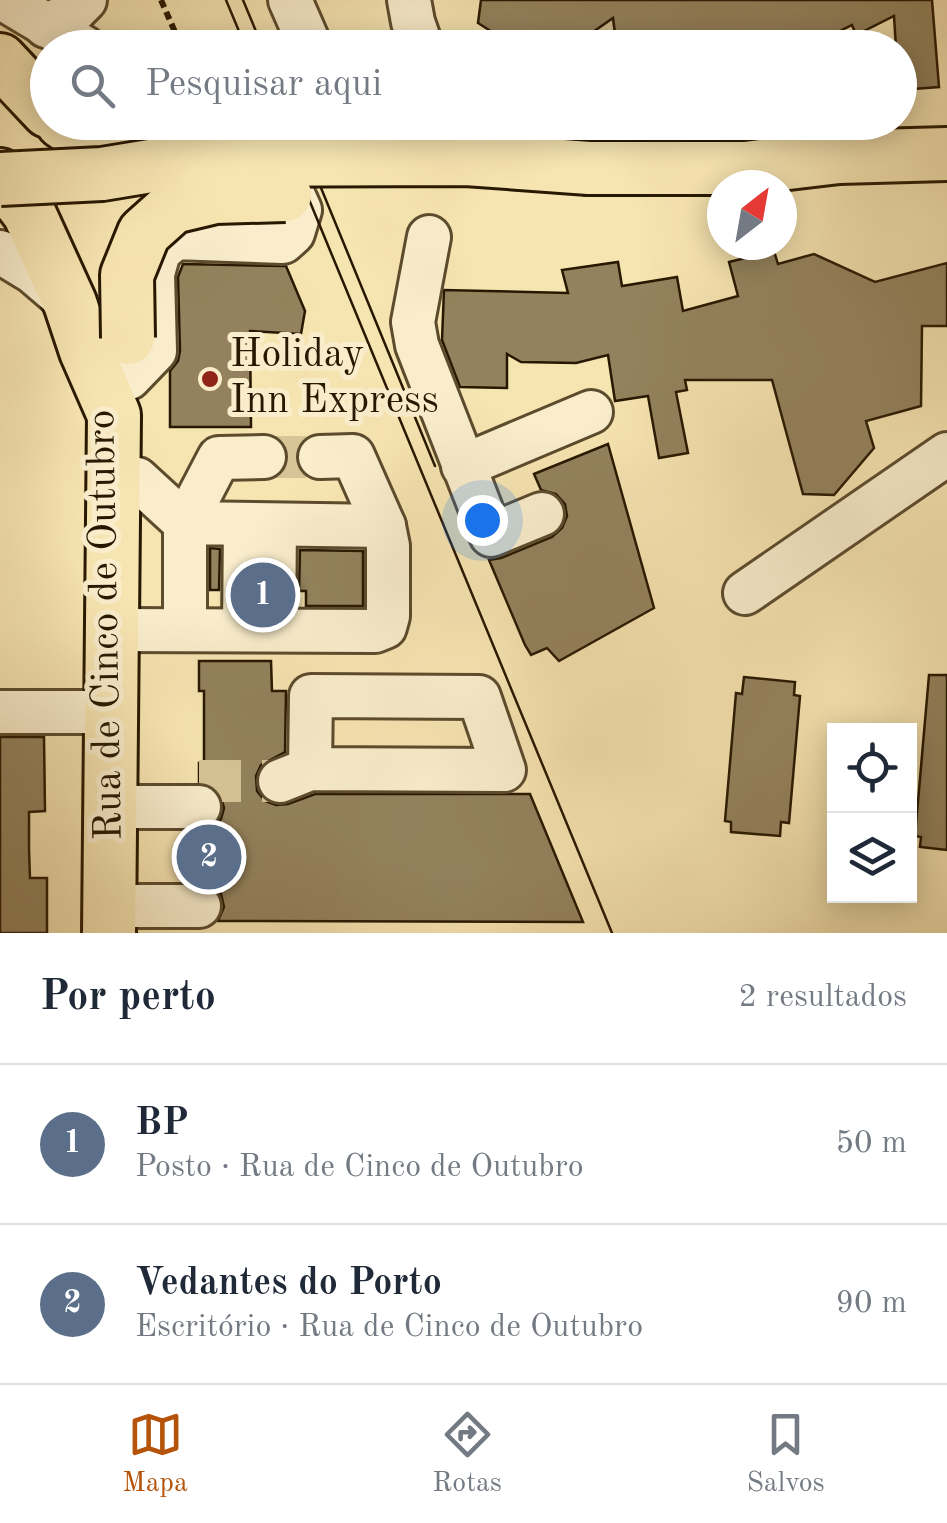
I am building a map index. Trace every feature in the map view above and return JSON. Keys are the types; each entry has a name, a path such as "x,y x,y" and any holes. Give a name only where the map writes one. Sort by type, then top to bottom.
{"main road":[{"path":"0,60 30,92"},
{"path":"90,140 135,154 187,160 466,160 589,168 745,168 826,140 947,154"},
{"path":"7,205 102,174 187,160"},
{"path":"124,377 127,275 144,233 173,208 215,197 478,191 589,168"},
{"name":"Rua de Cinco de Outubro","path":"7,205 70,303 86,352 124,377 112,478 114,630 109,920"}],"street":[{"path":"5,0 53,30"},
{"path":"46,26 72,13 85,0"},
{"path":"290,0 303,30"},
{"path":"409,0 415,30"},
{"name":"Rua de Cinco de Outubro","path":"124,377 155,350 153,274 160,252 175,238 283,242 293,233 300,210 268,140"},
{"path":"429,237 414,322 417,345 491,535 542,514"},
{"path":"463,466 591,412"},
{"path":"745,593 947,454"},
{"path":"114,630 384,628 388,616 388,546 384,526 353,456 320,456"},
{"path":"244,630 245,524 219,458 264,457"},
{"path":"112,478 137,479 245,524 384,526"},
{"path":"244,630 245,524"},
{"path":"244,630 245,524"},
{"path":"0,712 112,712"},
{"path":"111,794 199,794"},
{"path":"109,920 199,906"}],"path":[{"path":"161,0 174,30"}],"shaded area":[{"path":"613,18 615,30 595,30"}],"building":[{"path":"481,0 932,0 939,87 917,89 917,30 895,30 894,16 866,30 854,30 852,25 842,30 615,30 613,18 596,30 489,30 478,23"},
{"path":"814,254 875,282 947,263 947,326 922,326 921,406 866,421 874,448 834,495 803,494 772,380 685,380 687,390 676,392 688,453 659,458 648,396 615,401 608,355 576,363 521,362 507,354 507,388 460,387 442,340 444,290 568,293 562,270 618,262 622,286 677,277 683,311 738,296 729,262 777,260 778,264"},
{"path":"183,264 286,266 305,311 301,334 250,331 251,427 170,427 170,371 180,351 178,277"},
{"path":"280,438 304,439 295,457 298,469 286,469 289,455"},
{"path":"608,444 654,608 559,661 547,648 531,655 489,560 552,537 562,528 567,516 565,504 556,494 541,490 534,474"},
{"path":"210,548 220,549 219,590 210,590"},
{"path":"300,550 363,551 363,606 306,606 306,591 299,591"},
{"path":"199,661 271,661 272,691 286,691 285,752 261,765 256,776 257,791 265,801 288,804 315,794 530,794 583,922 218,921 224,907 221,894 212,885 199,881 199,832 212,828 221,819 224,808 220,794 211,785 199,782 199,763 204,763 204,691 199,691"},
{"path":"929,675 947,675 947,850 920,847 917,813"},
{"path":"744,677 795,682 794,695 800,696 789,823 781,822 780,836 731,832 731,822 725,821 736,693 742,694"},
{"path":"0,737 44,737 45,811 29,812 29,849 30,878 47,878 47,933 0,933"}],"tunnel":[{"path":"264,457 320,457"},
{"path":"199,781 280,781"}],"tram line":[{"path":"226,0 238,30"},
{"path":"243,0 256,30"},
{"path":"284,140 612,933"},
{"path":"301,140 435,466"}],"place":[{"name":"Holiday Inn Express","path":"210,379"},
{"name":"BP","path":"263,595"},
{"name":"Vedantes do Porto","path":"209,857"}]}
